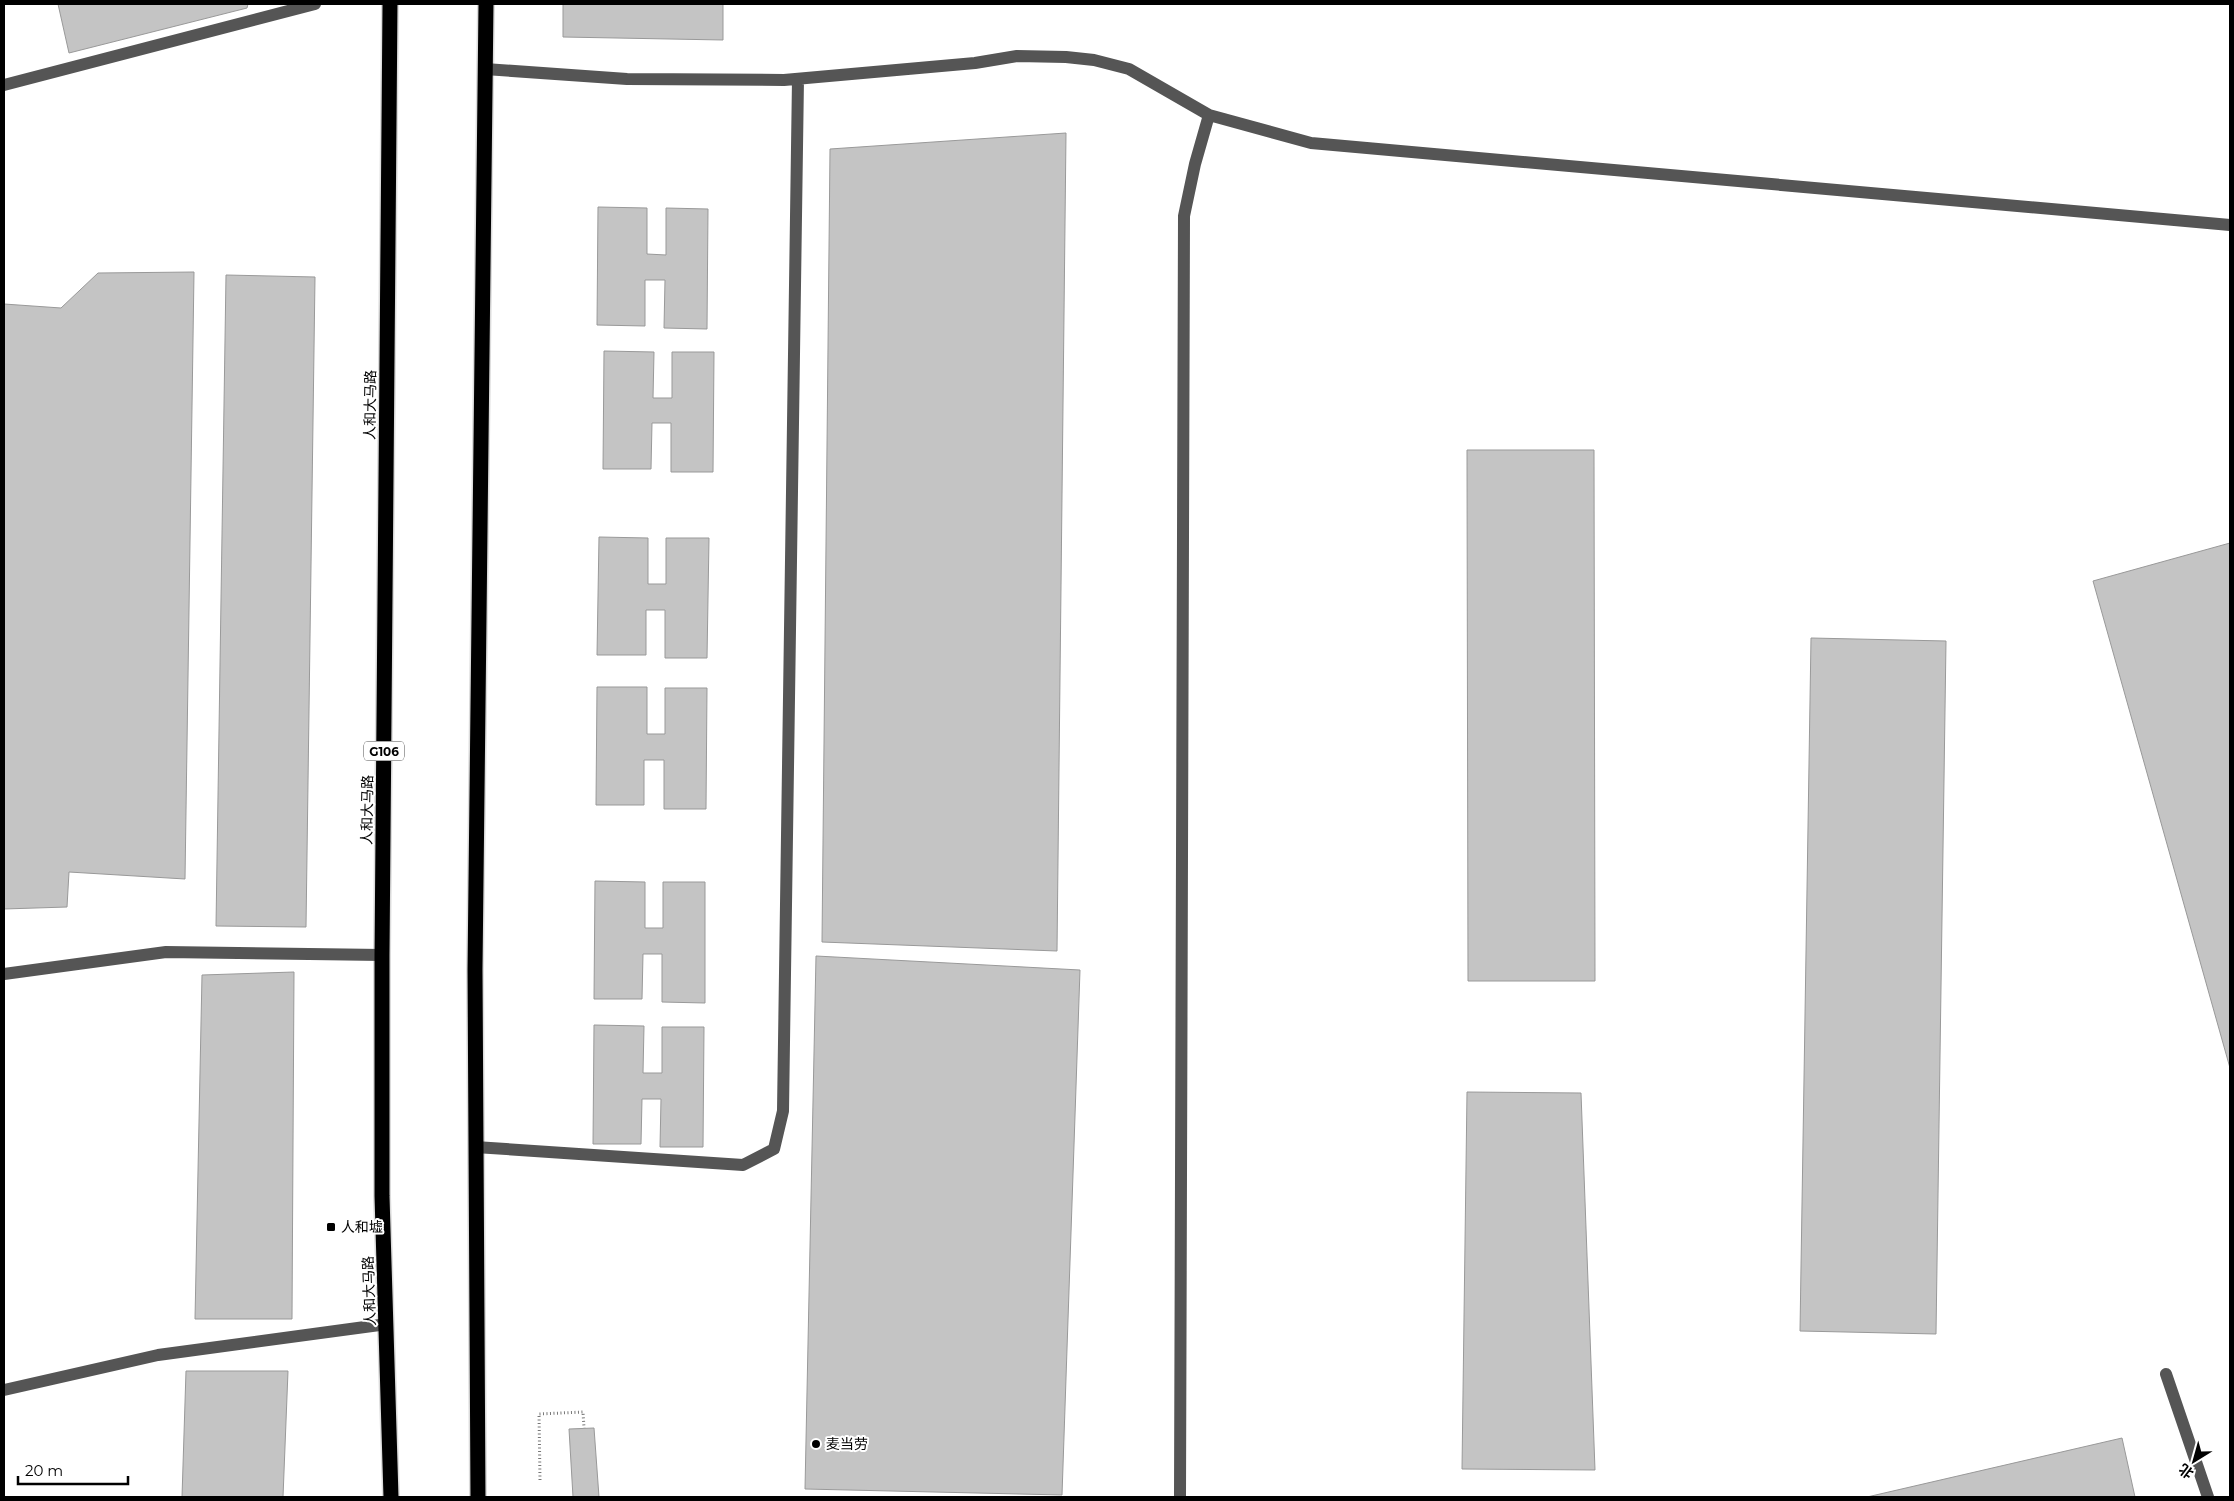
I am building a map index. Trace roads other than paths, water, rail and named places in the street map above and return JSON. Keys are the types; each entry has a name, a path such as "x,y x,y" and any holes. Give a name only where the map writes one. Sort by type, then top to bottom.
{"highway":[{"name":"人和大马路","path":"390,4 382,955 382,1196 391,1497"},
{"path":"478,1497 475,1147 486,4"}],"street":[{"path":"4,85 315,4"},
{"path":"485,69 627,79 798,79 975,63 1016,56 1066,57 1094,60 1128,69 1209,115 1312,143 2230,225"},
{"path":"475,1147 743,1165 774,1149 783,1111 798,79"},
{"path":"1180,1497 1184,216 1194,164 1209,115"},
{"path":"4,974 166,952 382,955"},
{"path":"4,1390 158,1355 387,1324"},
{"path":"2166,1374 2208,1497"}],"place":[{"name":"人和墟","path":"331,1227"},
{"name":"麦当劳","path":"816,1444"}]}
